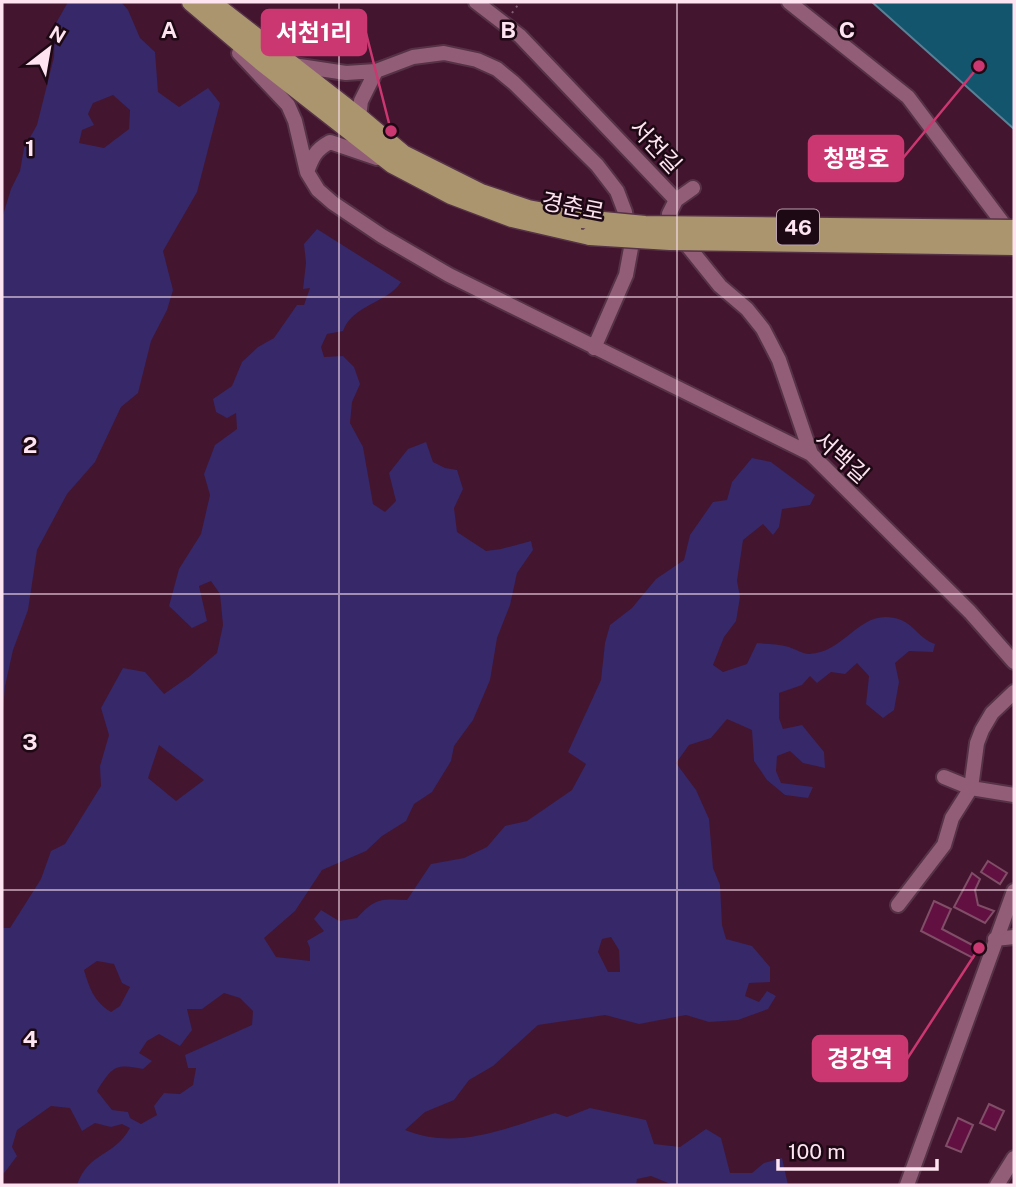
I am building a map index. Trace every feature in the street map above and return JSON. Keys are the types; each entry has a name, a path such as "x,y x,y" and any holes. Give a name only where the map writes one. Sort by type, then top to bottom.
{"main road":[{"name":"경춘로","path":"190,2 391,164 451,195 512,218 590,236 670,242 1014,246"},
{"name":"경춘로","path":"211,2 403,154 440,175 528,209 582,219 645,225 1014,229"}],"street":[{"path":"190,2 288,105 295,121 307,172"},
{"name":"서천길","path":"476,2 520,36 676,201 669,214 670,224 720,286 747,309 763,329 779,360 811,454"},
{"path":"789,2 908,97 1014,238"},
{"path":"291,65 346,72 376,71 413,57 444,53 477,60 497,69 514,83 597,164 617,191 625,212 631,248 626,275 594,348"},
{"path":"359,117 361,101 376,71"},
{"path":"307,172 313,155 320,147 330,142 391,164"},
{"name":"서백길","path":"307,172 326,196 382,236 449,275 811,454 970,612 1014,662"},
{"path":"676,201 694,188"},
{"path":"563,332 580,332 605,323"},
{"path":"898,905 944,845 952,818 971,788 976,743 992,713 1014,692"},
{"path":"944,777 971,788 1014,795"},
{"path":"907,1185 1014,891"},
{"path":"995,939 1014,937"},
{"path":"997,1185 1014,1158"}],"shaded area":[{"path":"68,2 121,2 128,10 140,38 155,52 158,92 179,107 208,88 220,103 197,192 163,251 173,290 167,310 151,341 138,393 121,407 95,462 67,494 37,550 28,610 13,650 5,686 2,725 2,218 20,171 24,148 37,125 54,57 55,25","holes":["113,95 130,110 129,129 104,148 79,143 82,130 94,125 88,114 93,103"]},
{"path":"317,229 401,282 388,295 354,315 343,331 327,334 321,347 324,357 343,356 354,367 360,384 352,402 350,423 363,447 373,504 385,512 396,501 389,473 408,449 426,442 433,462 457,470 463,489 454,508 457,532 486,551 531,541 533,550 517,573 510,605 497,638 490,680 473,720 454,746 451,761 432,792 414,804 406,821 382,836 366,851 322,870 295,911 264,938 276,957 310,961 307,941 324,931 314,919 321,910 339,921 357,918 369,906 379,901 407,900 431,864 464,858 487,847 505,826 527,821 572,790 586,764 568,752 601,680 610,625 632,608 656,579 684,560 690,535 713,502 727,500 732,482 752,458 771,462 815,495 810,505 782,509 779,527 773,535 763,524 743,540 737,581 740,597 736,621 724,637 713,665 723,672 747,664 757,643 785,646 807,654 822,652 864,624 887,617 906,622 935,644 933,652 909,651 895,663 899,682 894,710 883,718 866,704 869,676 857,663 845,674 831,672 817,683 810,676 802,685 779,693 779,718 783,729 802,725 824,752 825,768 803,763 790,751 777,756 776,771 781,783 813,787 808,798 785,795 767,780 754,761 752,730 727,719 711,738 689,745 676,763 696,790 709,819 713,868 720,885 722,925 726,939 752,946 770,967 770,982 749,983 745,996 759,1002 767,991 776,996 768,1009 738,1020 709,1022 686,1015 639,1024 605,1015 538,1025 493,1066 469,1080 454,1100 425,1112 405,1130 424,1136 462,1138 499,1131 555,1113 567,1117 590,1108 646,1120 654,1144 680,1147 706,1129 721,1138 730,1173 752,1173 764,1163 782,1158 788,1185 673,1185 651,1176 637,1179 636,1185 77,1185 88,1166 116,1145 130,1128 122,1124 111,1127 95,1123 82,1131 70,1108 51,1106 17,1130 12,1147 17,1156 2,1174 2,928 10,928 41,879 51,851 65,844 101,786 100,766 109,735 101,708 123,668 145,672 164,694 217,653 223,625 220,594 211,581 199,586 207,621 192,628 169,606 179,569 201,534 210,495 204,474 215,445 237,429 236,413 227,418 216,412 213,399 232,386 242,362 258,347 274,338 297,305 304,305 310,288 303,289 306,263 304,244","holes":["159,745 204,780 176,801 148,778","611,937 619,950 620,972 608,972 598,952 602,939","97,961 114,964 122,983 130,987 120,1006 111,1012 100,1004 90,988 84,970","224,993 240,998 253,1011 252,1025 185,1055 188,1068 196,1068 193,1085 180,1094 164,1093 154,1106 157,1115 141,1124 130,1118 128,1112 112,1110 97,1091 111,1072 120,1067 143,1069 152,1061 139,1053 147,1041 159,1034 180,1046 192,1030 187,1009 202,1009"]}],"water":[{"path":"872,2 1014,2 1014,129"}],"building":[{"path":"988,861 1007,873 1000,884 981,872"},
{"path":"972,873 980,879 975,890 978,905 994,911 985,923 954,907"},
{"path":"934,901 951,909 942,929 978,948 973,958 921,931"},
{"path":"989,1104 1004,1111 995,1130 980,1123"},
{"path":"958,1118 973,1125 961,1152 946,1146"}],"place":[{"name":"청평호","path":"979,66"},
{"name":"서천1리","path":"391,131"},
{"name":"경강역","path":"979,948"}]}
